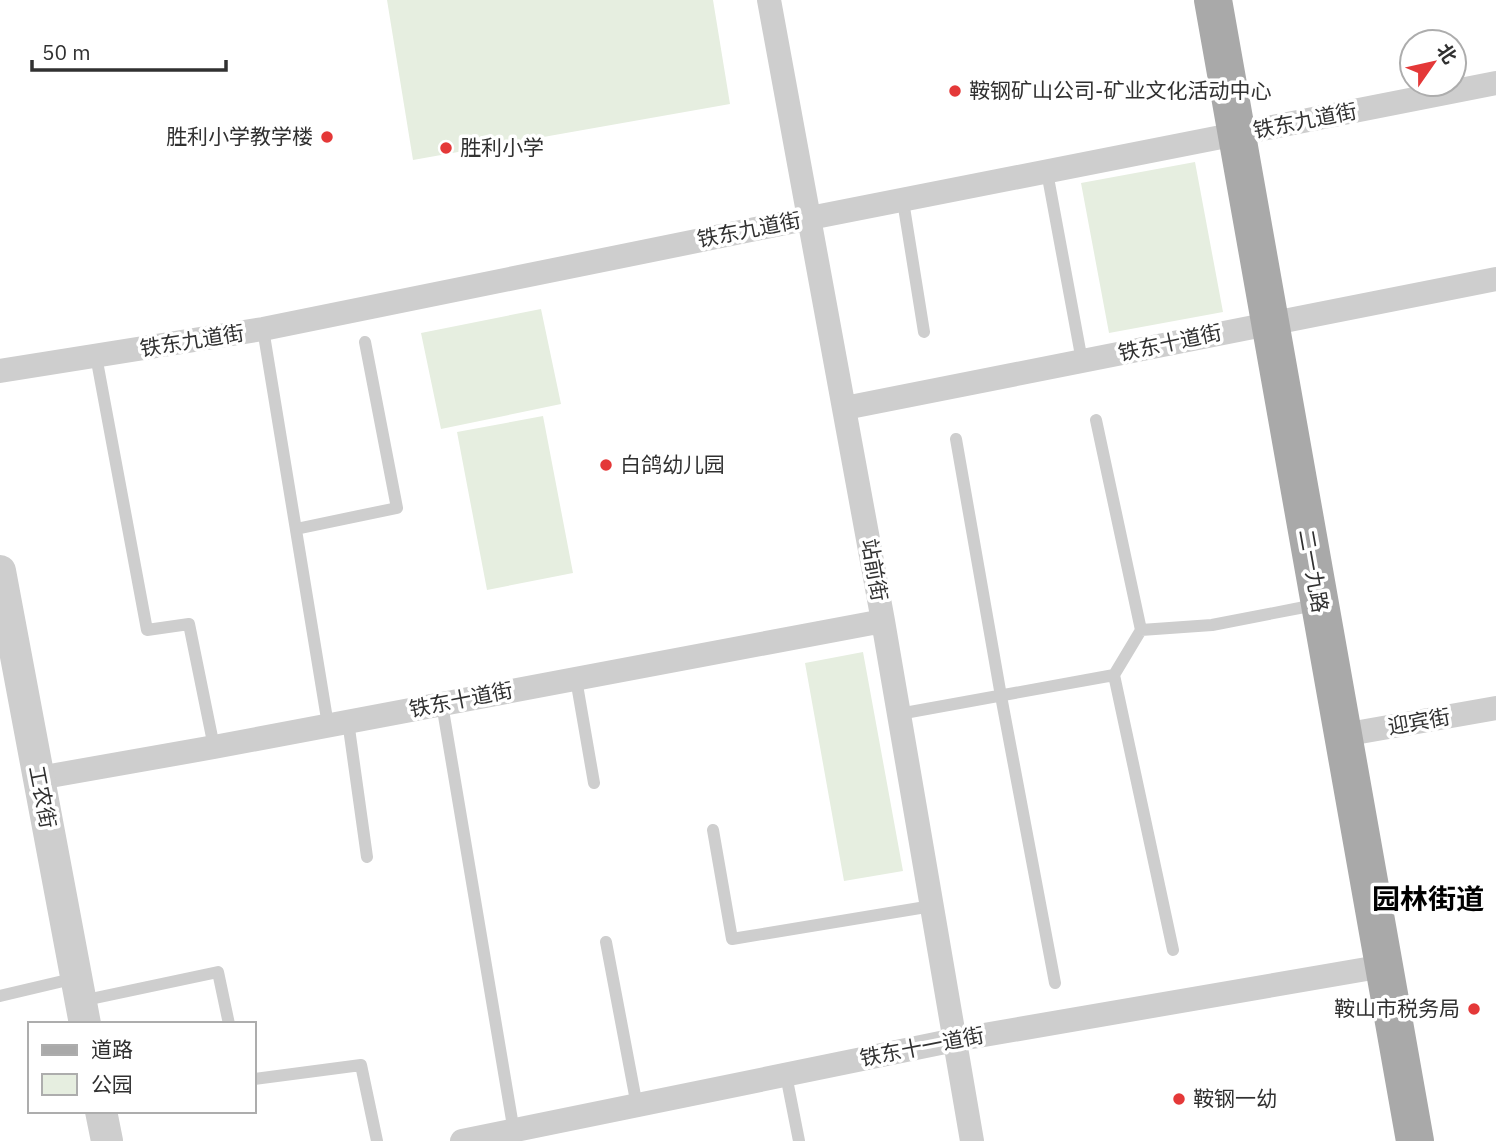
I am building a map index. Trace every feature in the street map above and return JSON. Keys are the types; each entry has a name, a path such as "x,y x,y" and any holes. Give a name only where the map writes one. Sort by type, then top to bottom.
{"main road":[{"name":"二一九路","path":"1213,0 1415,1141"}],"street":[{"name":"站前街","path":"769,0 883,621 972,1141"},
{"name":"铁东九道街","path":"0,371 263,329 1496,83"},
{"name":"铁东十道街","path":"845,408 1496,279"},
{"name":"工农街","path":"0,571 80,1001"},
{"name":"铁东十道街","path":"38,778 883,621"},
{"name":"迎宾街","path":"1343,735 1496,708"},
{"name":"铁东十一道街","path":"463,1141 955,1040 1384,966"},
{"path":"101,1113 107,1141"}],"lane":[{"path":"1047,172 1082,361"},
{"path":"903,201 924,332"},
{"path":"263,329 296,529 368,857"},
{"path":"296,529 397,508 365,342"},
{"path":"96,356 147,630 189,624 214,747"},
{"path":"1096,420 1141,630 1114,675 1173,950"},
{"path":"956,439 1055,983"},
{"path":"1141,630 1212,625 1318,604"},
{"path":"899,714 1114,675"},
{"path":"576,678 594,783"},
{"path":"442,704 514,1132"},
{"path":"713,830 732,939 932,906"},
{"path":"606,942 637,1106"},
{"path":"0,996 80,1001 218,972 229,1022"},
{"path":"256,1079 361,1065 377,1141"},
{"path":"786,1075 799,1141"}],"green space":[{"path":"387,0 713,0 730,104 413,160"},
{"path":"1195,162 1223,312 1109,333 1081,183"},
{"path":"541,309 561,404 441,429 421,333"},
{"path":"543,416 573,573 487,590 457,432"},
{"path":"863,652 903,871 844,881 805,663"}],"place":[{"name":"鞍钢矿山公司-矿业文化活动中心","path":"955,91"},
{"name":"胜利小学教学楼","path":"327,137"},
{"name":"胜利小学","path":"446,148"},
{"name":"白鸽幼儿园","path":"606,465"},
{"name":"鞍山市税务局","path":"1474,1009"},
{"name":"鞍钢一幼","path":"1179,1099"}],"district":[{"name":"园林街道","path":"1428,899"}]}
